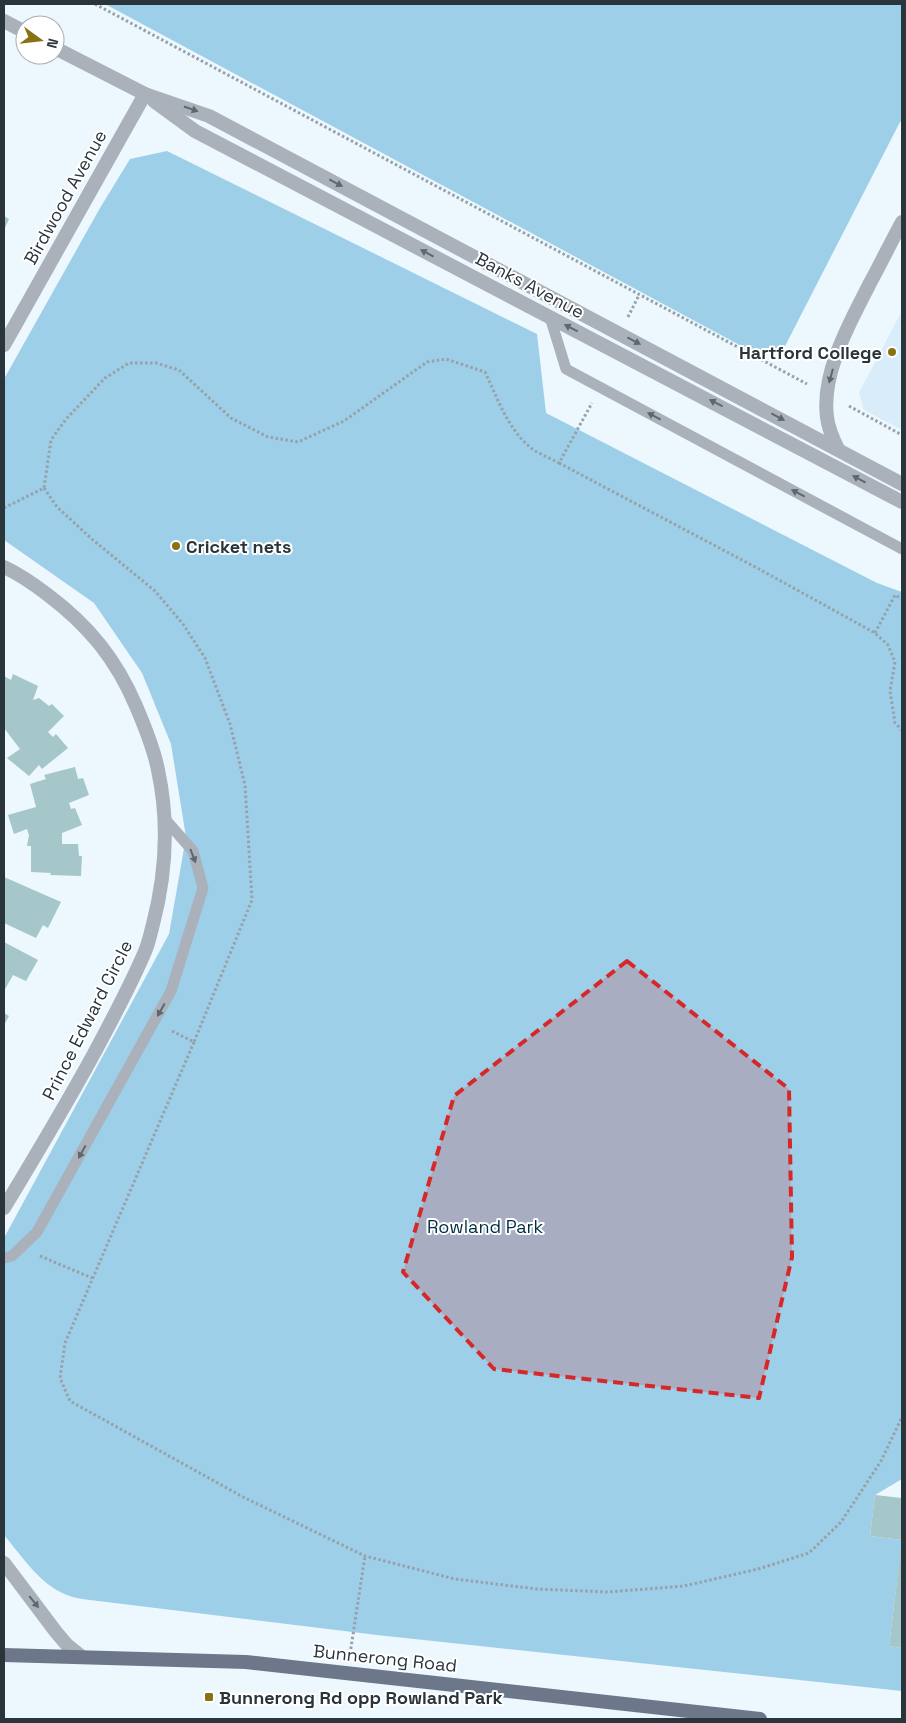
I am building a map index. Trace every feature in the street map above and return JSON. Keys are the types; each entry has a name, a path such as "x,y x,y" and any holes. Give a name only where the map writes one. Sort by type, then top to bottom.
{"main road":[{"name":"Bunnerong Road","path":"4,1655 246,1662 760,1719"}],"street":[{"name":"Banks Avenue","path":"65,53 145,94 210,116 902,484"},
{"name":"Banks Avenue","path":"145,94 194,131 902,502"},
{"name":"Birdwood Avenue","path":"4,345 145,94"},
{"path":"838,449 831,434 827,418 827,394 834,364 846,330 902,222"},
{"name":"Prince Edward Circle","path":"4,567 39,588 71,612 95,636 127,684 158,770 164,818 164,862 158,902 147,948 123,1000 90,1061 4,1208"},
{"path":"4,1563 56,1632 82,1657"}],"lane":[{"path":"550,317 566,369 902,549"},
{"path":"4,1258 12,1256 37,1232 171,991 203,888 193,851 164,818"}],"path":[{"path":"95,4 812,386"},
{"path":"902,730 895,723 890,691 895,662 888,645 875,633 759,569 532,449 507,421 485,372 446,360 427,362 344,422 298,442 268,437 231,418 179,370 156,363 129,363 105,378 66,418 51,440 44,488 56,507 155,591 183,624 205,658 230,724 245,785 252,900 194,1042 65,1343 60,1378 70,1401 243,1497 365,1556 455,1579 538,1589 608,1592 684,1586 758,1569 809,1553 841,1522 881,1461 902,1417"},
{"path":"558,463 600,387"},
{"path":"849,406 902,434"},
{"path":"4,508 44,488"},
{"path":"875,633 895,596 902,599"},
{"path":"154,1022 194,1042"},
{"path":"21,1248 92,1278"},
{"path":"347,1673 365,1556"}],"highlighted area":[{"path":"627,961 789,1089 792,1257 759,1398 494,1369 403,1272 454,1096"}],"shaded area":[{"name":"Hartford College","path":"902,311 902,430 864,410 859,393"}],"green space":[{"path":"105,4 902,4 902,121 782,352 747,349"},
{"name":"Rowland Park","path":"167,151 537,334 546,413 877,583 902,592 902,1479 875,1495 870,1536 902,1540 889,1646 902,1648 902,1691 377,1635 81,1599 67,1595 48,1584 32,1569 4,1535 4,1238 169,934 186,837 171,744 142,673 94,603 4,540 4,379 100,208 130,159"}],"building":[{"path":"4,216 9,219 4,230"},
{"path":"13,674 38,686 33,700 39,698 49,706 52,704 64,716 48,732 53,737 56,734 68,748 42,769 39,765 29,776 7,758 20,749 4,728 4,676 11,680"},
{"path":"75,767 78,779 83,778 89,795 69,803 71,809 75,808 82,825 62,833 62,844 78,844 79,856 82,856 81,876 31,872 31,846 27,846 29,835 27,829 14,834 8,815 36,807 30,784 46,779 44,775"},
{"path":"4,877 61,902 48,928 43,925 36,938 4,923"},
{"path":"4,942 38,960 26,981 13,975 4,991"},
{"path":"4,1013 9,1016 4,1025"},
{"path":"875,1495 902,1498 902,1540 870,1536"},
{"path":"902,1548 902,1648 889,1646"}],"place":[{"name":"Hartford College","path":"892,352"},
{"name":"Cricket nets","path":"176,546"},
{"name":"Bunnerong Rd opp Rowland Park","path":"209,1697"}]}
